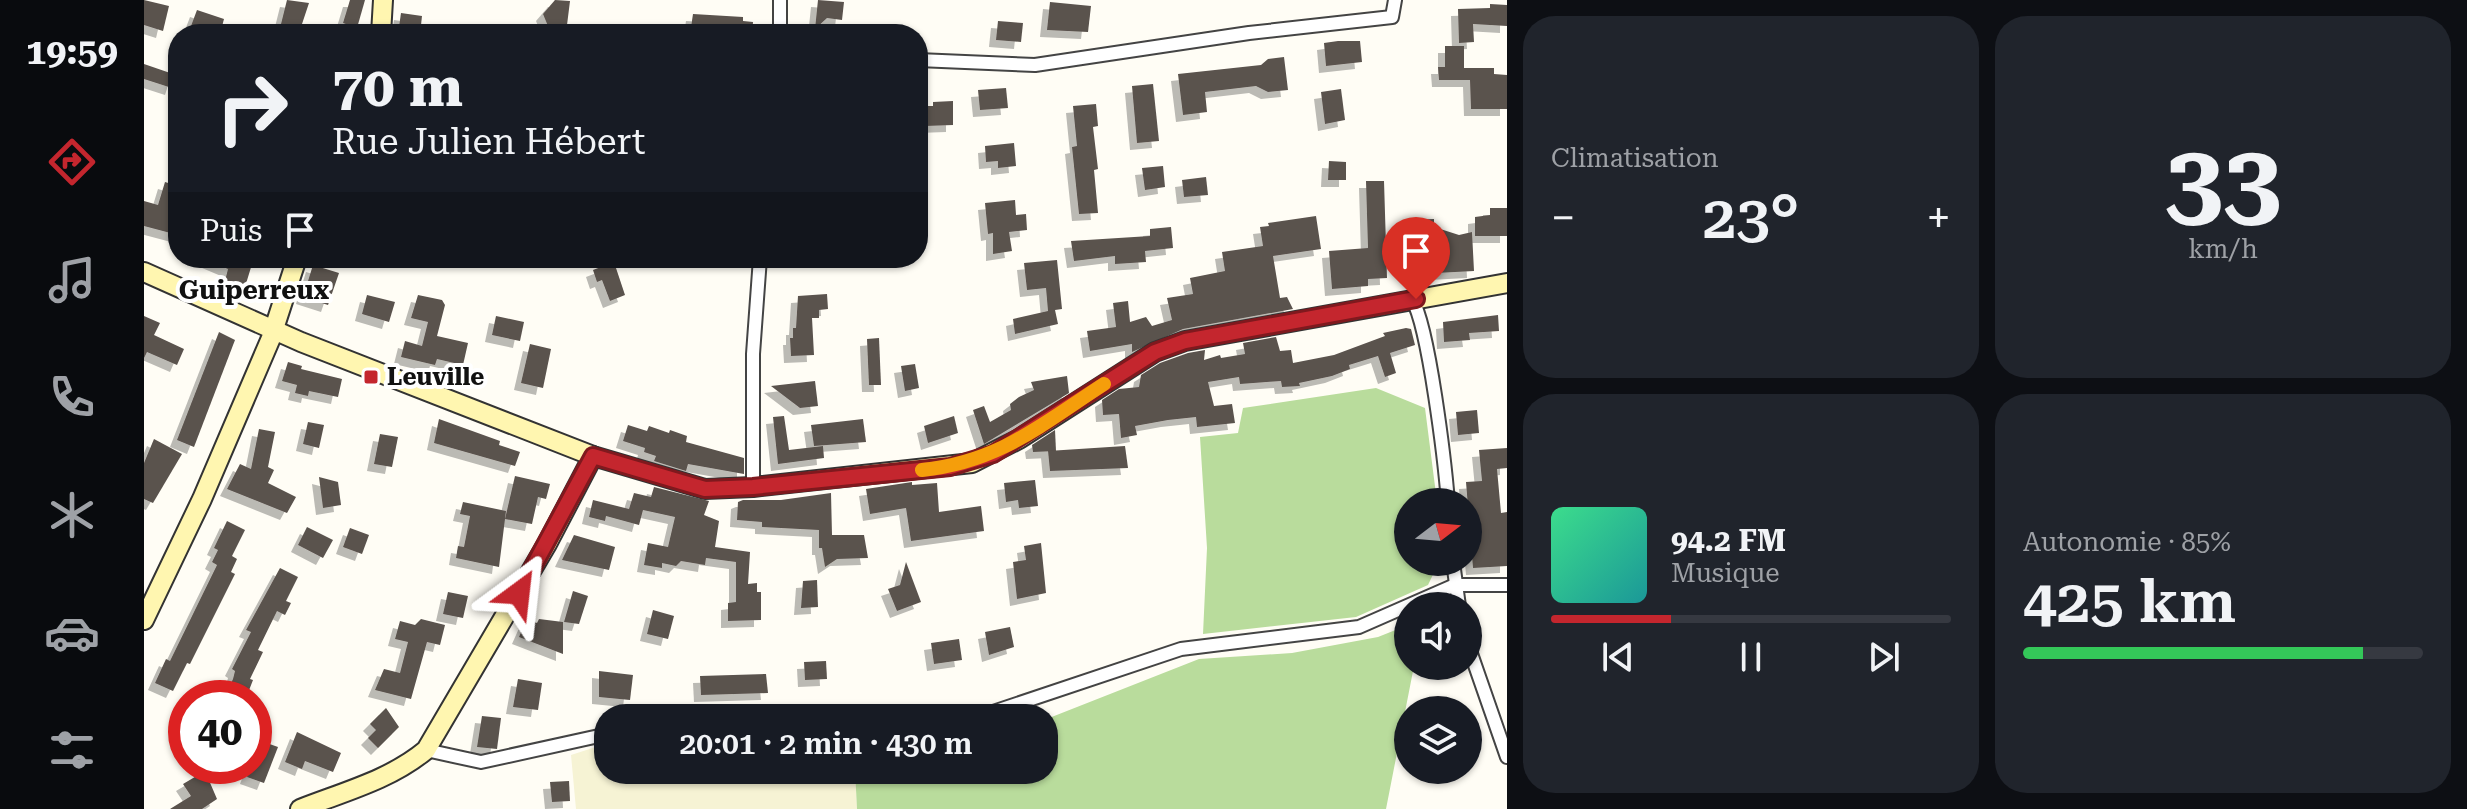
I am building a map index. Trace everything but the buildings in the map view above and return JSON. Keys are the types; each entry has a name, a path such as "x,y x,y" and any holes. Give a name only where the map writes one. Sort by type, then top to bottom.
{"street":[{"path":"382,24 383,0"},
{"path":"780,0 780,24"},
{"path":"928,60 1035,65 1249,33 1392,17 1395,0"},
{"path":"144,620 202,499 274,331 294,268"},
{"path":"753,487 753,354 759,268"},
{"path":"144,272 274,331 593,456 705,489 753,487 972,463 1019,439 1155,352 1185,341 1507,283"},
{"path":"1412,299 1418,309 1427,358 1446,488"},
{"path":"300,809 324,804 407,766 426,750 533,569 593,456"},
{"path":"1454,576 1456,592"},
{"path":"1017,704 1181,649 1359,627 1455,585 1507,585"},
{"path":"1480,680 1507,757"},
{"path":"426,750 481,762 594,737"}],"shaded area":[{"path":"594,748 594,784 856,784 857,809 576,809 571,755"}],"green space":[{"path":"1376,388 1425,408 1435,488 1394,488 1394,576 1432,576 1428,585 1412,592 1394,592 1394,600 1356,617 1203,634 1207,548 1200,437 1238,433 1243,408"},
{"path":"1394,631 1394,680 1411,680 1408,696 1394,696 1394,768 1386,809 857,809 856,784 1058,784 1058,714 1199,659 1292,653 1378,637"}],"slow traffic":[{"path":"922,470 972,463 993,454 1104,384"}],"place":[{"name":"Leuville","path":"371,377"}],"district":[{"name":"Guiperreux","path":"254,290"}],"route":[{"path":"519,593 593,456 705,489 753,487 972,463 1019,439 1155,352 1185,341 1416,299"}]}
